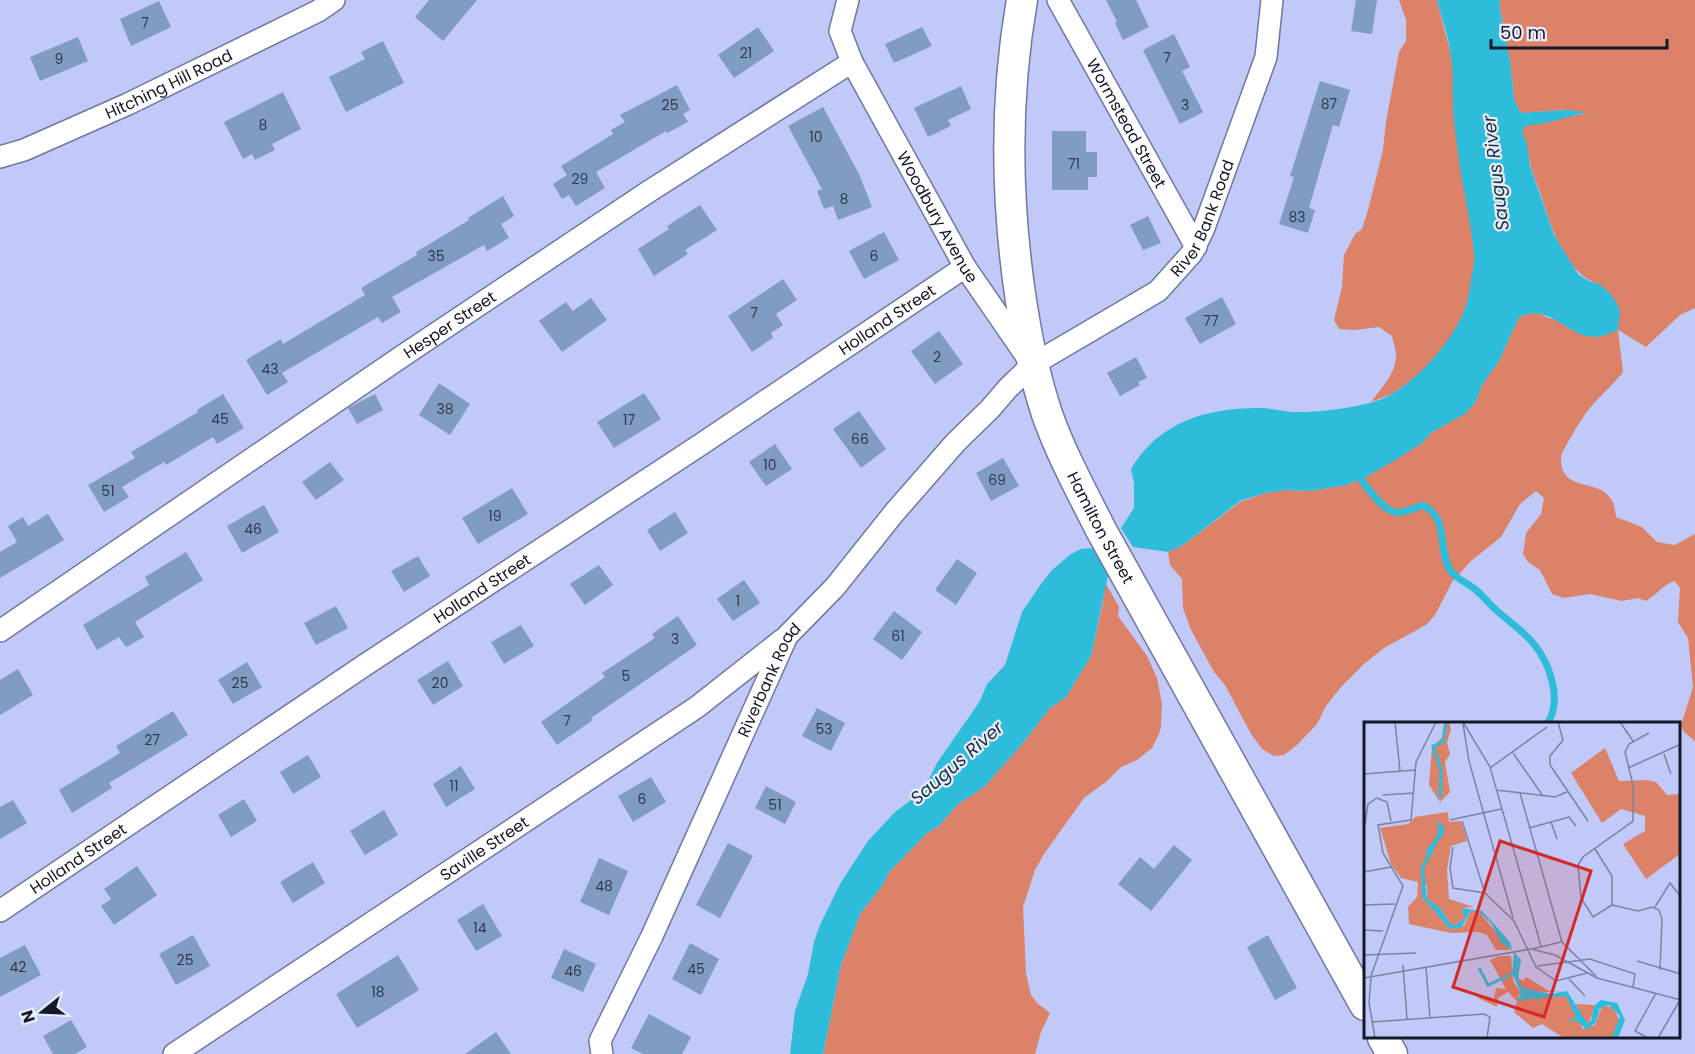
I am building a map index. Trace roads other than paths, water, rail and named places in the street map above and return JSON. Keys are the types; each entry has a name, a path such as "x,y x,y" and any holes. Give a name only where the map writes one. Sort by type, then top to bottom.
{"main road":[{"name":"Hamilton Street","path":"1022,0 1010,117 1010,212 1032,365 1048,417 1076,482 1101,530 1364,1003"},
{"path":"1384,1039 1392,1054"}],"street":[{"name":"Hitching Hill Road","path":"0,157 24,150 128,104 318,12 334,0"},
{"path":"848,0 840,31 852,62"},
{"name":"Wormstead Street","path":"1058,0 1196,247"},
{"name":"River Bank Road","path":"1032,365 1158,291 1192,254 1204,228 1266,57 1272,0"},
{"name":"Woodbury Avenue","path":"852,62 965,267 1032,365"},
{"name":"Hesper Street","path":"0,631 648,192 852,62"},
{"name":"Holland Street","path":"0,911 365,665 700,445 965,267"},
{"name":"Riverbank Road","path":"598,1050 788,636 835,587 894,513 956,442 1032,365"},
{"name":"Saville Street","path":"174,1054 697,707 788,636"}],"water":[{"name":"Saugus River","path":"1437,0 1500,0 1514,99 1522,113 1566,110 1587,112 1525,126 1522,132 1527,144 1530,166 1554,235 1578,274 1599,284 1616,302 1620,311 1618,330 1604,336 1584,336 1541,314 1519,317 1499,361 1482,385 1475,403 1466,413 1431,433 1422,443 1397,459 1364,478 1346,485 1311,491 1287,490 1265,493 1240,501 1183,545 1168,552 1133,547 1121,528 1134,508 1134,483 1131,469 1156,439 1188,420 1225,410 1264,408 1291,412 1315,412 1353,407 1384,398 1408,383 1432,360 1460,320 1468,300 1474,257 1455,127 1450,50"},
{"name":"Saugus River","path":"1092,548 1102,556 1109,571 1091,656 1066,697 1050,708 984,787 958,804 939,826 927,833 890,871 882,886 860,914 841,965 823,1054 790,1054 795,1011 808,974 814,942 840,884 868,841 895,812 918,795 980,701 987,684 1005,665 1022,612 1041,584 1052,570 1071,554 1081,549"}],"waterway":[{"path":"1356,472 1373,495 1389,510 1401,512 1423,505 1437,518 1446,562 1452,573 1478,592 1519,629 1533,643 1545,661 1554,694 1552,715 1548,722"}]}
